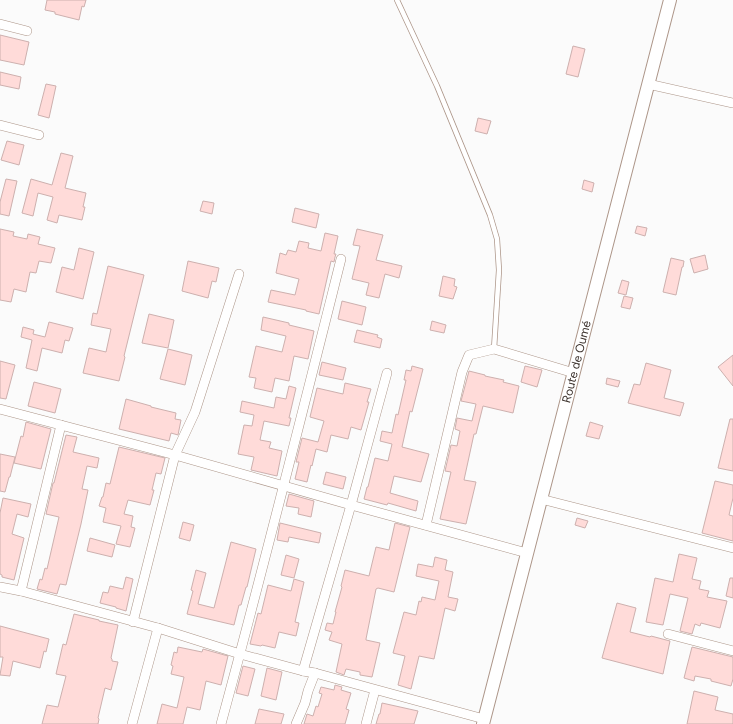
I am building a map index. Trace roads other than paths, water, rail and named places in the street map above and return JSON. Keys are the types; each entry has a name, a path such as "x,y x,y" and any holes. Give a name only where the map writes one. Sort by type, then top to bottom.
{"street":[{"name":"Route de Oumé","path":"483,722 670,0"},
{"path":"0,24 27,31"},
{"path":"648,84 733,103"},
{"path":"0,125 39,135"},
{"path":"221,724 284,485 341,259"},
{"path":"133,622 175,455 195,412 239,274"},
{"path":"426,525 462,372 469,354 494,349 574,373"},
{"path":"303,671 387,373"},
{"path":"0,409 175,455 527,553"},
{"path":"20,591 61,425"},
{"path":"541,499 733,548"},
{"path":"0,587 158,628 240,654 315,673 483,722"},
{"path":"132,724 158,628"},
{"path":"668,634 733,651"},
{"path":"296,724 315,673"},
{"path":"366,724 375,690"}],"lane":[{"path":"396,0 437,86 490,215 496,239 499,270 494,349"}]}
